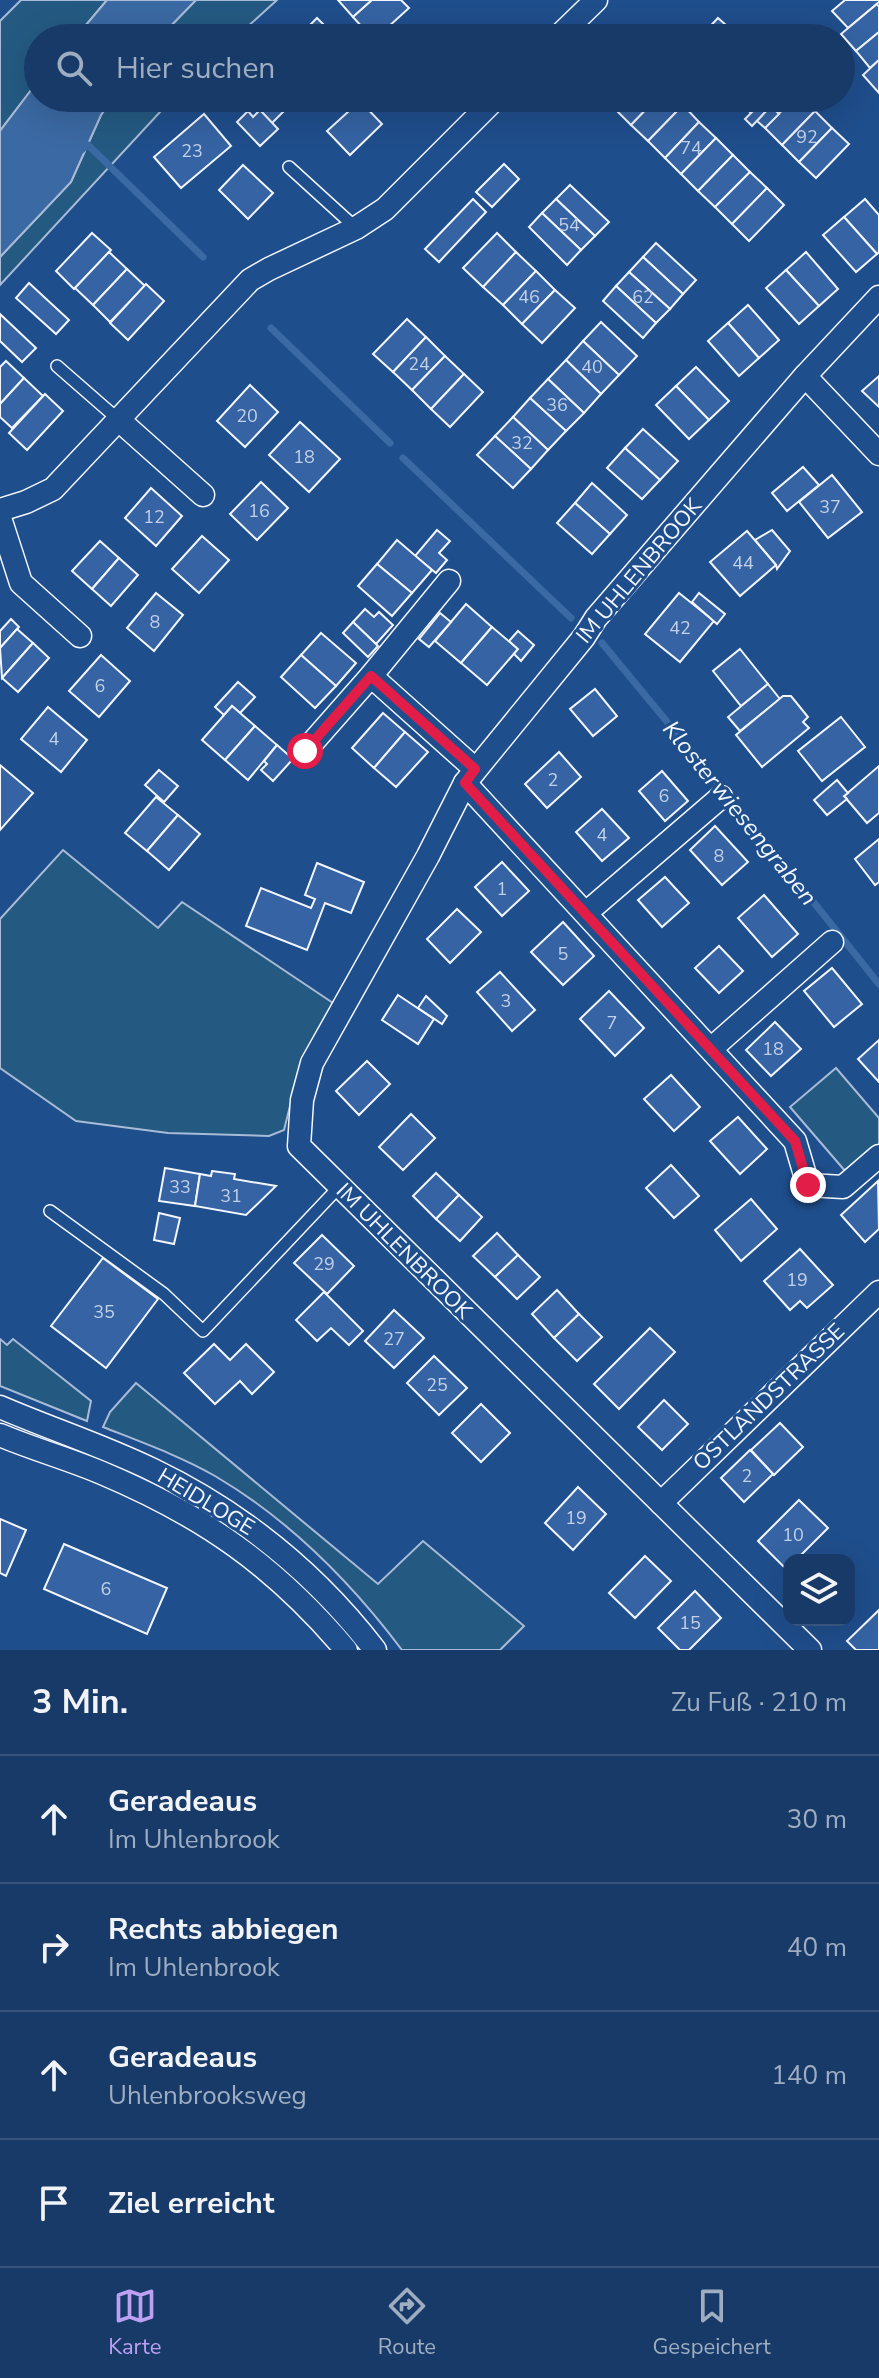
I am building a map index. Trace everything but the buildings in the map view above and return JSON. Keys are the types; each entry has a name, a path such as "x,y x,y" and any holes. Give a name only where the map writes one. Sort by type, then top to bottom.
{"street":[{"path":"571,24 596,0"},
{"path":"0,510 53,489 250,280 356,228 385,209 482,112"},
{"path":"879,297 805,376 879,454"},
{"name":"IM UHLENBROOK","path":"805,376 596,618 584,637 470,776 312,1063 302,1100 299,1146 810,1650"},
{"path":"120,421 203,495"},
{"path":"0,518 21,583 80,636"},
{"path":"305,751 449,581"},
{"path":"371,676 470,776 586,913 795,1141 808,1185 843,1187 879,1156"},
{"path":"586,913 721,797"},
{"path":"712,1048 832,942"},
{"name":"OSTLANDSTRASSE","path":"661,1503 879,1292"},
{"name":"HEIDLOGE","path":"0,1407 153,1470 229,1512 278,1547 298,1566 360,1647"},
{"name":"HEIDLOGE","path":"0,1435 98,1472 202,1522 257,1560 302,1602 360,1647"}],"lane":[{"path":"289,167 356,228"},
{"path":"57,366 120,421"},
{"path":"50,1211 164,1294 203,1331 339,1187"}],"shaded area":[{"path":"21,0 107,0 87,24 24,24 24,99 0,131 0,21"},
{"path":"107,0 196,0 173,24 87,24"},
{"path":"196,0 277,0 250,24 173,24"},
{"path":"24,99 24,112 103,112 71,182 0,257 0,131"},
{"path":"103,112 160,112 0,285 0,257 71,182"},
{"path":"63,850 158,928 182,902 333,1003 300,1066 284,1130 269,1136 168,1133 76,1121 0,1068 0,919"},
{"path":"836,1068 879,1118 879,1144 846,1172 790,1107"},
{"path":"0,1339 7,1345 13,1339 91,1401 87,1421 0,1386"},
{"path":"136,1383 378,1584 423,1541 524,1626 500,1650 402,1650 340,1576 269,1512 202,1469 103,1427 110,1412"}],"waterway":[{"name":"Klosterwiesengraben","path":"80,151 88,145 203,257"},
{"name":"Klosterwiesengraben","path":"271,328 390,443"},
{"name":"Klosterwiesengraben","path":"403,458 571,618"},
{"name":"Klosterwiesengraben","path":"602,643 879,984"}],"route":[{"path":"305,751 371,676 475,769 465,783 795,1141 808,1185"}]}
